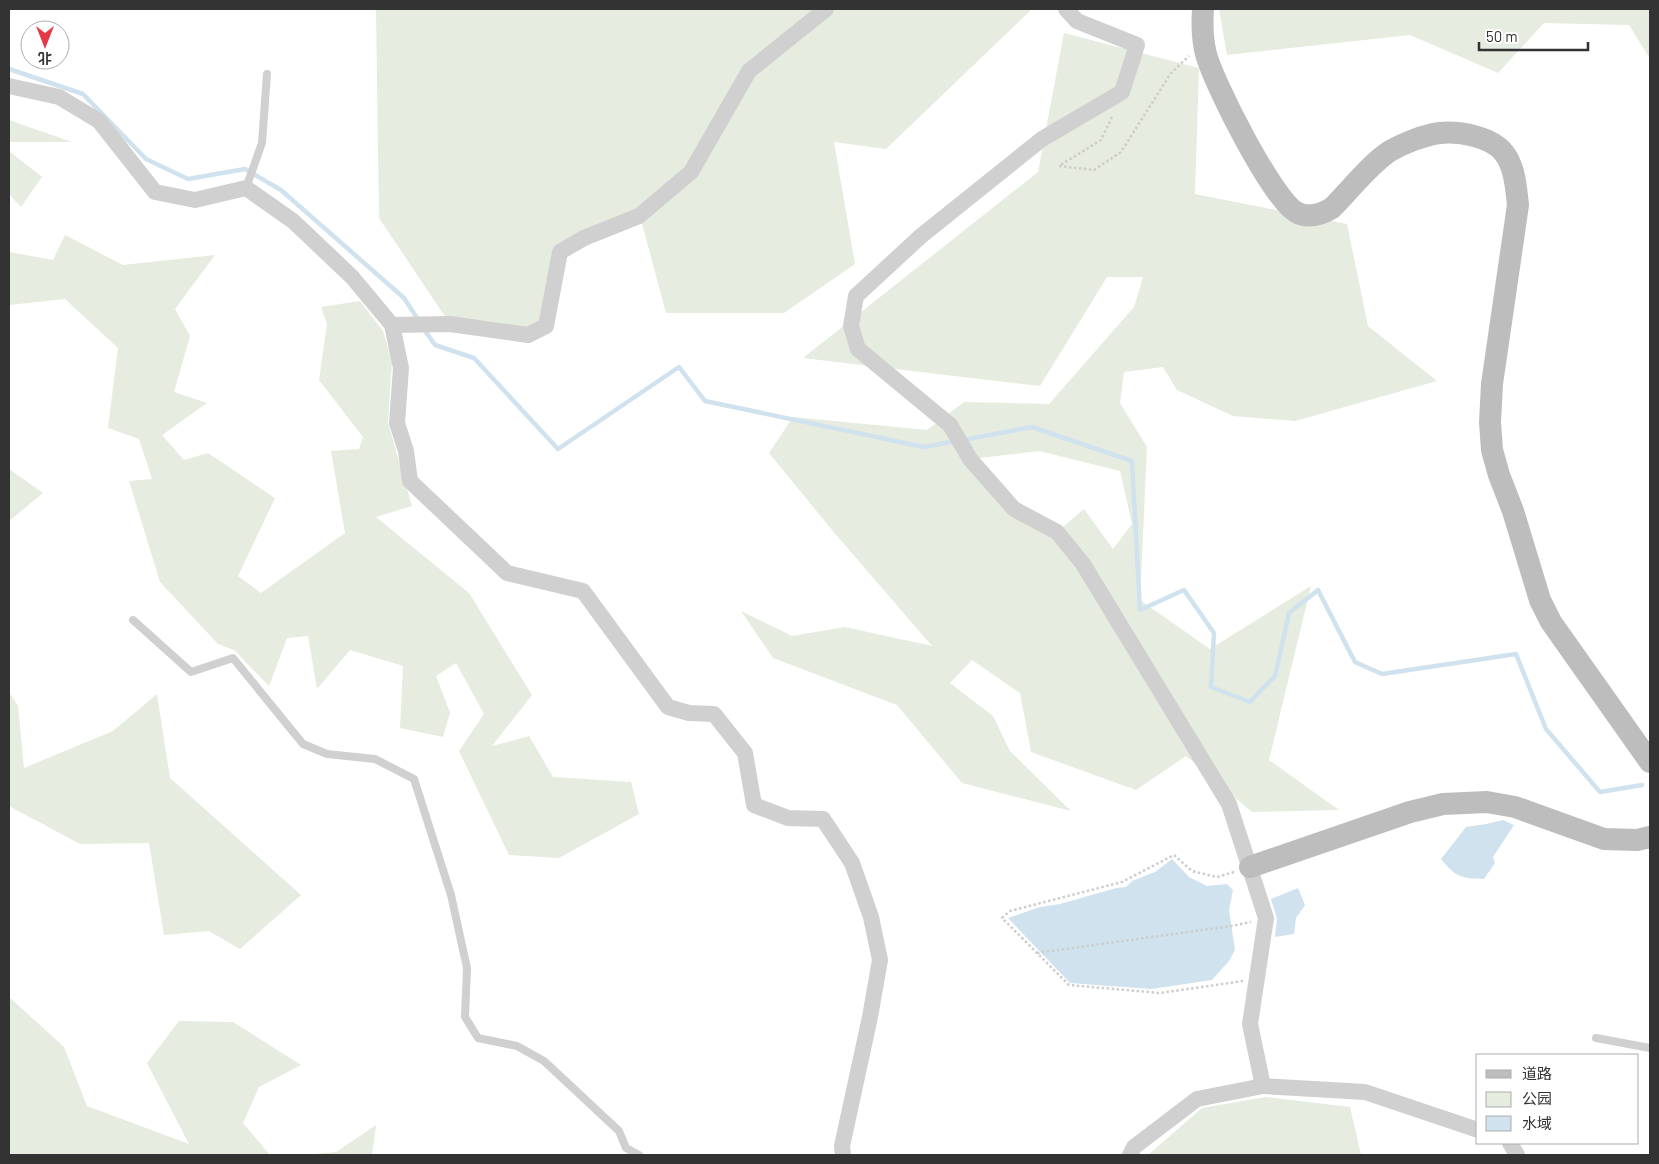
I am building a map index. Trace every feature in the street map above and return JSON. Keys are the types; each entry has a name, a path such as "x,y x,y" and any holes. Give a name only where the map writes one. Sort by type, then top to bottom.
{"street":[{"path":"392,325 450,324 528,336 546,326 560,252 584,238 639,216 691,172 749,71 826,9"},
{"path":"1066,9 1077,21 1137,45 1122,92 1042,138 921,236 856,296 851,326 858,350 950,425 970,459 1014,509 1057,532 1083,564 1229,804 1266,918 1250,1024 1263,1086"},
{"path":"1203,9 1203,42 1213,76 1243,135 1282,199 1297,212 1310,215 1323,213 1332,208 1378,159 1392,150 1423,138 1441,133 1464,134 1488,140 1505,154 1516,185 1518,205 1492,384 1490,422 1492,450 1540,600 1547,615 1650,762"},
{"path":"9,86 60,96 99,121 155,192 195,200 246,188 293,221 352,277 392,325 401,368 397,423 406,451 410,481 507,573 583,591 668,707 689,713 714,714 745,753 754,805 788,818 822,819 852,863 871,917 880,960 870,1017 842,1146 843,1155"},
{"path":"1250,867 1410,812 1443,804 1488,802 1515,807 1604,839 1636,840 1650,837"},
{"path":"1130,1155 1134,1147 1197,1099 1263,1086 1365,1092 1476,1129"},
{"path":"1511,1144 1518,1155"}],"lane":[{"path":"246,188 262,143 267,74"},
{"path":"133,620 191,672 233,658 303,744 327,754 375,759 414,778 451,896 467,968 465,1017 478,1038 517,1046 544,1061 619,1131 626,1148 639,1155"},
{"path":"1596,1038 1650,1048"}],"path":[{"path":"1122,92 1101,140 1059,166 1094,170 1121,152 1171,73 1203,42"},
{"path":"1250,867 1217,877 1192,871 1174,855 1122,882 1010,911 1002,918 1069,985 1160,993 1257,979"},
{"path":"1039,953 1231,926"}],"green space":[{"path":"376,9 1032,9 886,149 834,142 855,264 784,313 666,313 640,216 560,252 546,326 528,335 450,324 379,218"},
{"path":"1219,9 1650,9 1650,59 1629,25 1544,23 1498,73 1410,35 1227,55"},
{"path":"1064,33 1199,68 1195,194 1347,224 1368,326 1437,381 1295,421 1233,416 1177,390 1163,367 1124,372 1120,403 1147,447 1140,600 1210,649 1311,586 1269,760 1339,810 1252,812 1186,756 1136,790 1031,752 1020,693 972,660 950,683 993,716 1010,751 1071,811 962,783 897,705 773,658 741,611 792,636 845,627 932,646 832,530 769,453 793,417 927,430 964,402 1049,404 1134,307 1143,277 1107,277 1040,386 803,358 1038,172","holes":["1039,451 1120,471 1132,524 1113,549 1084,509 1057,532 1014,509 971,459"]},
{"path":"9,120 72,142 9,142"},
{"path":"9,151 42,177 21,207 9,194"},
{"path":"65,235 123,265 215,255 175,309 190,336 174,392 207,403 162,435 184,460 208,453 275,498 238,576 261,593 345,533 331,451 359,449 363,437 319,380 327,324 321,307 360,301 383,331 392,362 388,423 412,506 376,517 469,593 532,695 492,746 529,736 553,777 631,782 639,814 559,858 509,855 459,751 484,714 456,663 436,676 450,713 443,737 400,728 403,666 350,650 317,689 308,636 287,638 269,686 234,650 218,644 160,582 129,481 152,479 139,439 108,428 118,348 65,299 9,305 9,252 53,260"},
{"path":"9,469 43,493 9,521"},
{"path":"9,692 18,706 24,768 113,731 157,694 170,778 301,895 240,949 209,931 164,935 149,843 80,844 9,806"},
{"path":"9,997 64,1047 87,1106 189,1144 147,1063 179,1021 233,1022 301,1065 259,1087 243,1123 270,1155 9,1155"},
{"path":"1266,1097 1350,1107 1361,1155 1148,1155 1202,1108"},
{"path":"376,1125 372,1155 304,1155 336,1152"}],"water":[{"path":"1503,820 1514,825 1493,857 1495,863 1484,879 1460,876 1451,870 1441,859 1466,827"},
{"path":"1172,859 1189,877 1207,886 1227,884 1233,890 1229,910 1235,950 1229,961 1212,980 1151,989 1070,983 1008,918 1040,907 1060,904 1116,888 1126,887 1132,881 1155,872"},
{"path":"1298,888 1305,905 1296,918 1294,934 1275,937 1277,919 1271,899"}],"waterway":[{"path":"9,69 83,94 146,159 188,179 245,169 281,190 404,298 419,321"},
{"path":"423,328 435,345 474,358 558,449 679,367 705,401 924,447 956,441"},
{"path":"963,440 1032,427 1132,461 1140,610 1184,590 1214,633 1211,687 1250,702 1275,676 1289,613 1318,590 1355,662 1382,674 1516,654 1546,729 1600,792 1642,785"}]}
